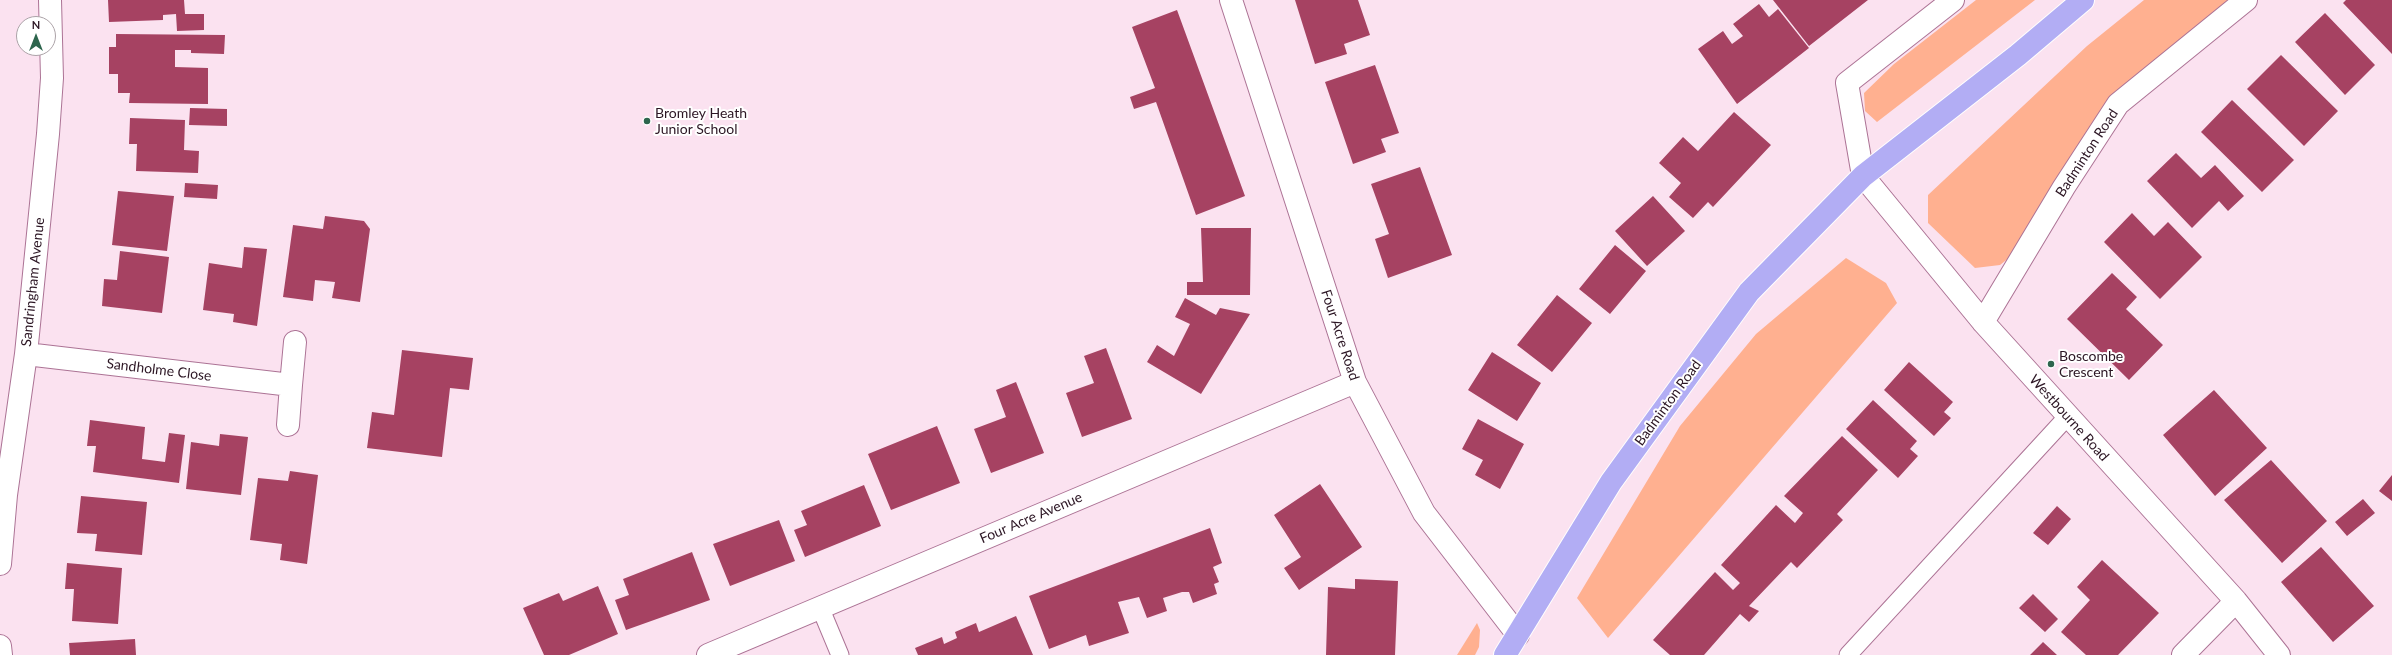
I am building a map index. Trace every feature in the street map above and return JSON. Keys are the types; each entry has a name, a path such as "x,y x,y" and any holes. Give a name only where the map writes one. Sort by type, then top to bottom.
{"main road":[{"name":"Badminton Road","path":"1505,655 1612,482 1749,292 1863,176 2018,55 2083,0"}],"street":[{"name":"Sandringham Avenue","path":"0,564 6,495 26,354 52,85 52,27 50,0"},
{"name":"Four Acre Road","path":"1231,0 1355,382 1424,513 1518,635"},
{"path":"1863,176 1847,84 1953,0"},
{"name":"Badminton Road","path":"1983,322 2064,187 2118,104 2246,0"},
{"name":"Westbourne Road","path":"1863,176 1983,322 2236,601 2279,655"},
{"path":"288,425 295,342"},
{"name":"Sandholme Close","path":"26,354 291,385"},
{"name":"Four Acre Avenue","path":"708,655 1355,382"},
{"path":"2183,655 2236,601"},
{"path":"0,646 1,655"}],"lane":[{"path":"1848,655 2068,417"},
{"path":"820,607 840,655"}],"shaded area":[{"path":"1976,0 2035,0 1877,122 1865,111 1864,93 1894,64"},
{"path":"2144,0 2233,0 2114,99 2064,167 2015,253 2000,265 1975,268 1928,223 1928,195 2087,46"},
{"path":"1846,258 1886,283 1897,303 1608,638 1577,598 1680,426 1756,334"},
{"path":"1477,623 1480,630 1479,647 1475,655 1457,655"}],"building":[{"path":"108,0 184,0 185,14 204,14 204,30 177,31 176,14 163,15 163,20 109,22"},
{"path":"1295,0 1358,0 1370,35 1344,44 1347,54 1315,64"},
{"path":"1773,0 1868,0 1809,46"},
{"path":"2346,0 2392,0 2392,54 2343,3"},
{"path":"1759,4 1769,17 1778,9 1809,48 1737,104 1698,49 1723,31 1732,44 1743,36 1733,24"},
{"path":"1177,10 1245,196 1196,215 1156,102 1134,109 1130,97 1155,88 1132,27"},
{"path":"2325,13 2375,65 2345,95 2295,42"},
{"path":"116,34 225,35 224,54 191,53 191,50 175,50 175,67 208,68 208,104 129,103 130,93 118,93 118,74 109,74 109,47 116,47"},
{"path":"2281,55 2338,111 2304,146 2247,89"},
{"path":"1375,65 1399,133 1381,139 1386,152 1353,164 1325,82"},
{"path":"2232,100 2294,160 2262,192 2201,132"},
{"path":"190,108 227,109 227,126 189,125"},
{"path":"1734,112 1771,145 1713,207 1708,202 1693,218 1669,197 1681,183 1659,163 1683,137 1698,151"},
{"path":"130,118 185,120 184,150 199,151 198,173 136,171 137,144 129,144"},
{"path":"2176,153 2201,178 2215,165 2244,196 2228,211 2219,201 2192,228 2147,181"},
{"path":"1420,167 1452,255 1388,278 1375,239 1389,234 1371,184"},
{"path":"185,183 218,185 217,199 184,197"},
{"path":"118,191 174,196 167,251 112,245"},
{"path":"1653,196 1685,231 1647,266 1615,231"},
{"path":"2132,213 2154,236 2168,222 2202,257 2160,299 2104,242"},
{"path":"325,216 364,221 370,229 360,302 332,298 335,282 315,280 313,301 283,297 293,225 323,229"},
{"path":"1201,228 1251,228 1250,295 1187,295 1187,282 1203,282"},
{"path":"1615,245 1646,271 1610,314 1579,289"},
{"path":"244,247 267,249 257,326 233,322 234,314 203,310 209,263 242,268"},
{"path":"120,251 169,257 162,313 102,306 104,279 117,280"},
{"path":"2112,273 2137,297 2126,309 2163,345 2129,380 2067,319"},
{"path":"1557,295 1592,323 1552,372 1517,345"},
{"path":"1185,298 1216,315 1220,308 1250,314 1201,394 1147,362 1157,345 1174,356 1190,324 1175,317"},
{"path":"1106,348 1132,419 1082,437 1066,393 1094,383 1084,356"},
{"path":"402,350 473,358 469,390 450,388 442,457 367,448 372,412 394,415"},
{"path":"1492,352 1541,383 1517,421 1468,390"},
{"path":"1909,362 1953,402 1944,412 1951,418 1934,436 1884,390"},
{"path":"1016,382 1044,453 991,473 974,429 1006,417 996,390"},
{"path":"2214,390 2267,448 2215,496 2163,435"},
{"path":"1873,400 1917,441 1910,449 1918,456 1898,478 1846,429"},
{"path":"1478,419 1524,444 1500,489 1475,475 1483,460 1462,449"},
{"path":"90,420 145,427 142,459 165,462 169,433 185,435 179,483 93,472 96,446 87,446"},
{"path":"937,426 960,483 891,510 868,454"},
{"path":"220,434 248,437 241,495 186,489 191,442 219,446"},
{"path":"1842,436 1878,470 1837,514 1843,520 1797,568 1791,562 1749,606 1759,611 1749,622 1740,614 1704,655 1670,655 1653,640 1715,572 1733,590 1740,583 1721,565 1776,505 1795,523 1803,513 1784,496"},
{"path":"2271,460 2327,521 2282,563 2224,500"},
{"path":"290,471 318,475 307,564 280,560 282,544 250,540 258,478 288,481"},
{"path":"2392,475 2392,501 2379,491"},
{"path":"1320,484 1362,547 1299,590 1284,568 1301,557 1274,515"},
{"path":"864,485 881,526 805,557 794,530 807,525 801,511"},
{"path":"81,496 147,502 142,555 95,551 97,534 77,533"},
{"path":"2363,499 2375,513 2347,536 2335,522"},
{"path":"2057,506 2071,519 2048,545 2033,533"},
{"path":"779,520 795,561 730,586 713,544"},
{"path":"1210,528 1222,563 1213,567 1219,582 1214,584 1217,594 1193,603 1189,592 1182,592 1163,598 1167,611 1147,618 1139,597 1118,602 1129,633 1089,646 1086,635 1049,649 1029,596"},
{"path":"2321,547 2374,606 2333,642 2281,582"},
{"path":"692,552 710,600 626,630 615,600 629,595 623,579"},
{"path":"2102,560 2159,613 2118,655 2086,655 2061,632 2090,600 2077,587"},
{"path":"67,563 122,568 118,624 72,621 74,589 65,589"},
{"path":"1355,579 1398,581 1395,655 1326,655 1328,587 1355,589"},
{"path":"598,586 618,634 569,655 544,655 523,608 559,593 563,601"},
{"path":"2033,594 2058,619 2045,632 2019,608"},
{"path":"1016,616 1033,655 918,655 915,648 942,637 944,644 957,638 955,632 976,623 979,632"},
{"path":"135,639 136,655 70,655 69,643"},
{"path":"2043,642 2057,655 2030,655"}],"place":[{"name":"Bromley Heath Junior School","path":"647,121"},
{"name":"Boscombe Crescent","path":"2051,364"}]}
